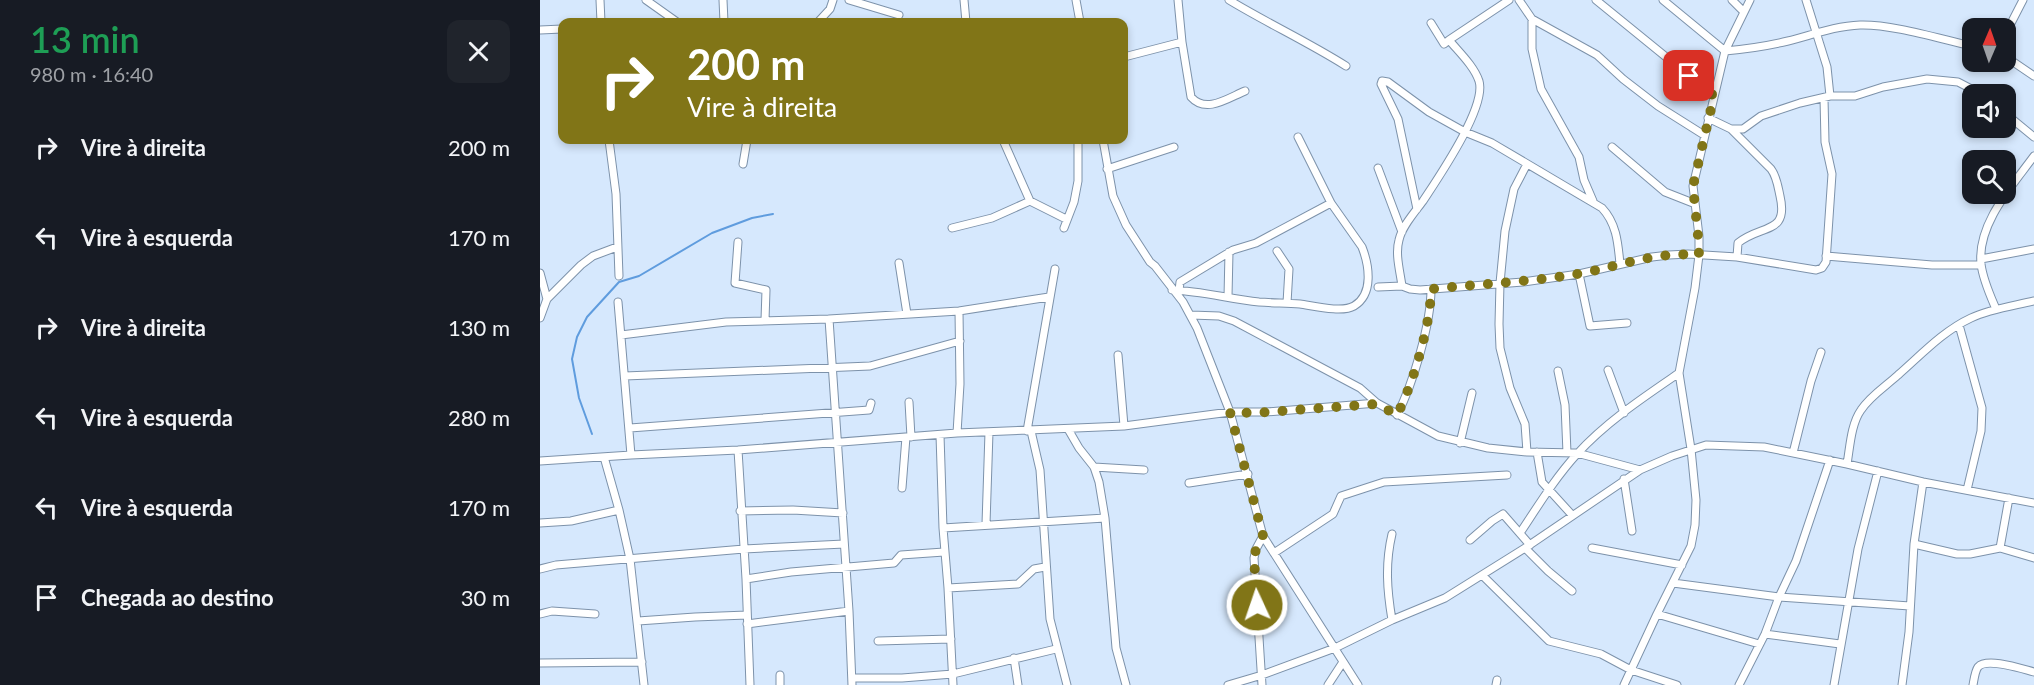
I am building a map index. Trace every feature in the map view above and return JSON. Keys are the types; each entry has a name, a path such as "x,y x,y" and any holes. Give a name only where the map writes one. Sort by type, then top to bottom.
{"street":[{"path":"600,0 601,18"},
{"path":"646,0 671,18"},
{"path":"723,0 724,18"},
{"path":"822,18 830,9 833,0"},
{"path":"849,0 899,15"},
{"path":"964,0 966,18"},
{"path":"1076,0 1079,18"},
{"path":"1178,0 1191,97 1202,106 1212,105 1245,91"},
{"path":"1229,0 1346,66"},
{"path":"1431,23 1444,44 1509,0"},
{"path":"1519,0 1532,19 1597,55 1658,106 1704,135"},
{"path":"1596,0 1714,96"},
{"path":"1663,0 1725,51 1761,47 1817,32 1860,25 1962,44"},
{"path":"1732,0 1744,12"},
{"path":"1624,685 1691,546 1695,525 1696,500 1691,449 1679,373 1694,298 1699,255 1693,186 1725,51 1750,0"},
{"path":"1378,287 1402,286 1410,289 1431,289 1500,283 1580,274 1652,257 1699,255 1737,257 1816,270 1822,268 1826,262 1832,174 1825,142 1827,67 1806,0"},
{"path":"2014,18 2023,0"},
{"path":"1532,19 1532,49 1541,89 1579,157 1584,180 1593,201 1608,215 1614,228 1620,264"},
{"path":"540,30 558,29"},
{"path":"1402,286 1398,248 1402,232 1444,170 1465,132 1480,93 1475,73 1449,40"},
{"path":"1128,56 1182,42"},
{"path":"2016,64 2034,76"},
{"path":"1731,129 1743,129 1761,116 1827,97 1855,96 1883,87 1927,79 1962,84"},
{"path":"1417,209 1398,119 1381,84 1382,81 1388,82 1429,112 1465,132 1492,143 1584,198 1593,201"},
{"path":"1708,118 1731,129 1775,175 1783,207 1780,222 1751,234 1738,243 1737,257"},
{"path":"2016,122 2034,137"},
{"path":"1176,290 1259,302 1326,308 1347,308 1357,305 1365,294 1368,283 1368,264 1365,255 1362,247 1331,203 1298,137"},
{"path":"610,144 616,194 619,276"},
{"path":"743,164 746,144"},
{"path":"1005,144 1030,201 1066,219"},
{"path":"1065,228 1078,181 1078,144"},
{"path":"1104,144 1113,196 1126,225 1149,262 1176,290 1191,315 1230,412 1263,536 1358,685"},
{"path":"1107,169 1174,147"},
{"path":"1612,147 1665,192 1693,203"},
{"path":"1996,309 1987,289 1981,262 1986,232 1998,207 2034,156"},
{"path":"1527,164 1511,200 1505,231 1500,283 1500,348 1510,388 1525,424 1527,452"},
{"path":"1378,168 1402,232"},
{"path":"952,228 992,218 1030,201"},
{"path":"1176,290 1180,282 1228,252 1256,243 1331,203"},
{"path":"738,242 735,283 766,290 765,320"},
{"path":"540,318 547,298 592,256 617,247"},
{"path":"1826,256 1932,265 1981,262 2034,249"},
{"path":"1277,251 1289,269 1287,303"},
{"path":"1228,252 1228,297"},
{"path":"899,263 907,314"},
{"path":"1055,268 1029,431 1040,470 1048,604 1056,649 1067,685"},
{"path":"540,273 547,298"},
{"path":"1580,274 1590,326 1627,323"},
{"path":"1397,415 1405,399 1430,315 1431,289"},
{"path":"621,335 726,322 829,319 959,311 1049,297"},
{"path":"1847,464 1860,411 1871,398 1941,338 1972,317 2034,301"},
{"path":"618,302 631,455"},
{"path":"957,433 960,384 959,311"},
{"path":"1191,315 1219,316 1234,321 1324,371 1360,388 1377,404 1438,436 1460,442 1527,452 1577,453 1640,470"},
{"path":"829,319 852,682 953,674 1056,649"},
{"path":"1959,325 1982,408 1981,431 1967,490"},
{"path":"625,376 870,366 960,341"},
{"path":"1793,453 1811,381 1821,352"},
{"path":"1118,355 1124,426"},
{"path":"1608,370 1624,413"},
{"path":"1558,371 1565,405 1567,453"},
{"path":"1520,533 1548,489 1577,453 1605,427 1679,373"},
{"path":"1460,442 1472,393"},
{"path":"902,488 908,437 909,402"},
{"path":"630,428 869,410 871,403"},
{"path":"540,459 738,450 957,433 1124,426 1230,412 1254,413 1377,404"},
{"path":"1068,429 1094,467 1105,518 1116,648 1126,685"},
{"path":"986,524 989,432"},
{"path":"940,435 944,552 953,685"},
{"path":"1228,685 1335,648 1392,620 1445,598 1483,576 1624,479 1640,470 1706,445 1764,447 1923,482 2034,503"},
{"path":"738,450 750,685"},
{"path":"1537,452 1540,477 1572,515"},
{"path":"604,457 630,559 644,685"},
{"path":"1740,685 1796,561 1830,460"},
{"path":"1094,467 1144,470"},
{"path":"1834,685 1858,549 1878,471"},
{"path":"1189,483 1248,474"},
{"path":"1274,553 1333,514 1341,496 1362,488 1384,482 1507,475"},
{"path":"1624,479 1632,531"},
{"path":"1902,685 1909,632 1914,544 1923,482"},
{"path":"2000,548 2009,498"},
{"path":"540,524 571,521 619,510"},
{"path":"740,511 793,510 843,513"},
{"path":"1470,540 1502,514 1520,533 1548,572 1572,591"},
{"path":"943,528 1105,518"},
{"path":"1392,534 1387,570 1392,620"},
{"path":"1262,685 1254,558 1263,536"},
{"path":"540,569 556,565 844,543"},
{"path":"1914,544 1957,554 2000,548 2034,558"},
{"path":"1592,548 1682,565"},
{"path":"746,579 790,572 894,563 901,555 944,552"},
{"path":"948,588 1018,584 1029,572 1045,567"},
{"path":"1483,576 1549,641 1601,654 1631,670 1677,685"},
{"path":"1673,583 1779,597 1910,606"},
{"path":"540,614 550,611 595,614"},
{"path":"747,624 849,611"},
{"path":"1657,614 1759,644"},
{"path":"638,621 747,615"},
{"path":"1765,634 1840,644"},
{"path":"878,641 951,639"},
{"path":"1014,658 1018,685"},
{"path":"540,663 642,662"},
{"path":"1328,685 1343,662"},
{"path":"1973,685 1977,668 1989,662 2034,672"},
{"path":"780,675 780,685"}],"waterway":[{"path":"592,434 579,398 572,359 577,337 587,317 619,282 639,276 712,233 752,218 773,214"}],"route":[{"path":"1257,605 1254,558 1263,536 1230,412 1254,413 1377,404 1397,415 1412,379 1430,315 1431,289 1523,282 1580,274 1652,257 1699,255 1693,186 1714,96 1689,76"}]}
